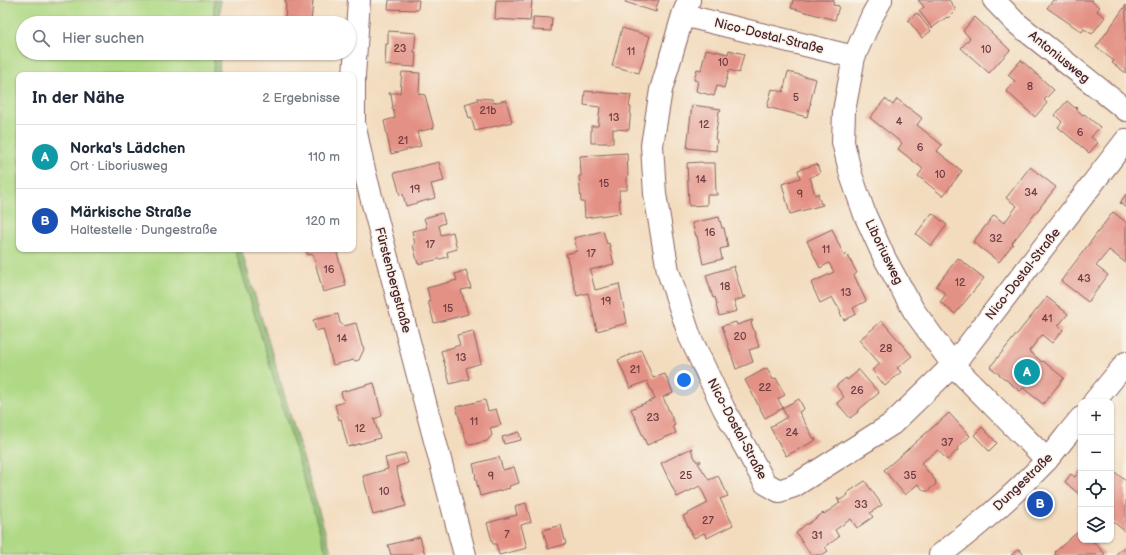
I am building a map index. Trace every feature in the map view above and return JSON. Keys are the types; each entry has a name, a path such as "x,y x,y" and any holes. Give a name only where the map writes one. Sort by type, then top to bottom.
{"street":[{"name":"Fürstenbergstraße","path":"356,46 359,0"},
{"name":"Liboriusweg","path":"881,0 872,16 854,57 844,111 843,142 851,175 885,259 914,311 953,365 1047,460"},
{"name":"Antoniusweg","path":"994,0 1015,22 1126,110"},
{"name":"Nico-Dostal-Straße","path":"854,57 686,8 661,90 652,145 655,194 668,271 690,336 724,409 765,483 779,491 794,486 892,424 953,365 1126,140"},
{"name":"Fürstenbergstraße","path":"354,72 355,60"},
{"name":"Fürstenbergstraße","path":"356,133 363,166 466,555"},
{"path":"1096,399 1126,363"},
{"name":"Dungestraße","path":"940,555 966,535 1022,485 1047,460 1078,422"}],"green space":[{"path":"0,0 214,0 214,16 16,16 16,60 214,60 213,72 16,72 16,252 236,252 327,555 0,555"},
{"path":"214,0 220,0 220,16 214,16"},
{"path":"214,60 220,60 219,72 213,72"},
{"path":"236,252 242,252 332,555 327,555"}],"building":[{"path":"285,0 313,0 312,16 285,16"},
{"path":"389,0 419,0 418,10 388,9"},
{"path":"496,0 532,0 530,21 495,19"},
{"path":"626,0 659,0 655,10 657,11 656,12 625,2"},
{"path":"793,0 834,0 833,5 839,6 835,20 791,8"},
{"path":"918,0 949,0 956,10 948,18 947,17 932,28 919,11 924,7"},
{"path":"1053,0 1093,0 1092,2 1100,7 1097,11 1105,17 1092,34 1084,29 1082,32 1047,8"},
{"path":"1126,5 1126,73 1112,63 1114,61 1096,47"},
{"path":"917,13 931,31 922,38 908,20"},
{"path":"533,17 552,18 551,31 533,30"},
{"path":"975,17 1010,50 989,73 961,48 970,38 963,31"},
{"path":"622,28 650,36 639,73 612,66"},
{"path":"388,31 416,33 414,52 416,52 415,67 385,65"},
{"path":"706,49 728,54 729,50 744,54 739,73 729,70 724,88 717,86 714,96 696,91 698,81 694,80 697,69 701,70"},
{"path":"1021,60 1054,90 1044,100 1047,103 1035,117 1006,91 1015,81 1008,75"},
{"path":"402,72 420,73 419,94 425,95 434,128 417,132 421,146 391,154 384,121 395,118 392,109 391,95 389,93 400,93"},
{"path":"788,72 816,79 807,117 767,107 772,89 783,92"},
{"path":"585,91 631,95 629,107 631,107 629,130 613,129 613,143 591,143 591,126 598,126 600,107 584,105"},
{"path":"477,98 492,99 493,103 506,100 512,122 475,131 465,104 478,100"},
{"path":"885,99 893,105 897,99 922,118 917,125 942,145 937,151 962,171 943,196 918,176 923,169 898,149 902,143 870,118"},
{"path":"1067,101 1100,127 1091,137 1098,143 1089,153 1058,127 1062,122 1055,115"},
{"path":"692,105 721,109 719,111 715,139 717,140 716,151 687,148"},
{"path":"627,153 627,190 619,190 620,213 585,218 584,202 581,202 579,176 581,176 580,156"},
{"path":"439,162 444,181 431,184 435,198 406,206 403,194 400,195 394,173"},
{"path":"687,163 715,163 716,193 718,193 718,195 707,195 707,205 689,206"},
{"path":"817,164 820,173 810,177 815,195 819,193 818,195 821,204 822,203 823,205 790,214 782,184 800,178 798,170"},
{"path":"1030,167 1056,187 999,262 973,242 994,215 1004,223 1017,206 1006,198"},
{"path":"1126,194 1126,208 1120,203"},
{"path":"1113,212 1126,222 1126,263 1109,250 1096,266 1108,275 1088,302 1061,281"},
{"path":"442,213 445,223 439,225 441,235 453,232 457,249 447,252 448,257 418,264 413,245 415,244 412,231 427,228 424,218"},
{"path":"932,213 947,225 931,246 916,234"},
{"path":"719,217 722,228 724,228 728,247 720,249 722,259 703,264 697,236 692,223"},
{"path":"832,229 844,256 847,254 857,273 854,275 866,301 853,308 856,314 844,320 832,297 820,303 811,283 834,272 829,263 820,268 807,241"},
{"path":"603,231 607,244 609,243 614,264 590,270 595,290 619,284 627,323 597,331 588,293 577,296 566,254 577,251 574,238"},
{"path":"307,252 337,252 346,286 323,292 313,254 308,255"},
{"path":"958,258 984,278 955,314 940,302 946,294 936,286"},
{"path":"735,266 734,268 743,297 746,297 734,301 737,311 719,316 715,297 713,298 706,275"},
{"path":"466,270 471,288 461,290 468,314 434,323 428,301 430,301 427,288 457,280 455,274"},
{"path":"1047,297 1068,314 1058,326 1063,330 1052,343 1042,335 1029,351 1064,378 1043,404 1023,388 1020,391 990,367"},
{"path":"338,314 340,323 344,326 356,323 364,349 359,360 333,365 323,329 316,331 313,320"},
{"path":"752,320 753,321 751,322 759,347 749,350 753,362 736,369 722,326 736,322 737,325"},
{"path":"882,321 912,356 897,368 901,372 885,386 872,370 880,364 859,340"},
{"path":"473,331 481,363 466,368 469,379 450,384 441,351 460,345 457,335"},
{"path":"641,350 653,378 665,374 673,393 663,397 675,425 673,426 676,433 647,445 631,409 655,399 647,381 630,388 618,360"},
{"path":"767,368 773,380 776,378 785,395 778,399 783,408 765,418 745,380"},
{"path":"858,369 879,393 850,418 837,403 844,397 836,386 846,378 847,380 858,371"},
{"path":"374,383 382,416 374,419 380,438 348,447 341,419 339,420 335,405 344,402 341,392"},
{"path":"799,399 804,409 799,412 816,440 786,456 770,427 787,417 782,408"},
{"path":"485,400 488,411 496,409 501,425 490,428 492,435 487,441 470,445 467,443 456,407"},
{"path":"949,413 970,436 947,460 938,450 921,463 935,480 936,484 928,491 924,491 918,484 905,495 884,470"},
{"path":"982,427 997,443 989,451 974,435"},
{"path":"519,432 521,440 504,444 502,437"},
{"path":"692,448 693,449 691,450 697,462 700,460 701,462 698,463 709,480 718,476 723,485 728,496 720,499 733,525 707,538 704,533 694,538 683,516 708,503 700,486 677,497 661,463"},
{"path":"405,453 408,463 396,467 406,506 373,515 363,476 388,469 385,458"},
{"path":"499,457 503,470 514,467 519,483 509,486 510,488 480,496 473,464"},
{"path":"1114,471 1126,481 1126,532 1114,522"},
{"path":"1078,473 1078,493 1065,482 1071,474 1075,477"},
{"path":"865,481 882,505 870,513 873,517 857,528 851,519 835,530 839,537 825,547 828,551 822,555 811,555 796,533 806,524 840,503 837,498 840,500 848,495 847,493"},
{"path":"526,503 531,522 521,525 527,548 499,555 496,544 493,544 487,523 517,515 515,506"},
{"path":"561,525 566,544 548,549 543,530"},
{"path":"1078,532 1078,543 1095,543 1105,554 1054,555 1056,553 1055,552"},
{"path":"420,537 425,555 391,555 388,545"},
{"path":"1123,548 1126,550 1126,555 1115,555"},
{"path":"1019,549 1024,555 1011,555"}],"place":[{"name":"Norka's Lädchen","path":"1027,372"},
{"name":"Märkische Straße","path":"1040,504"}]}
